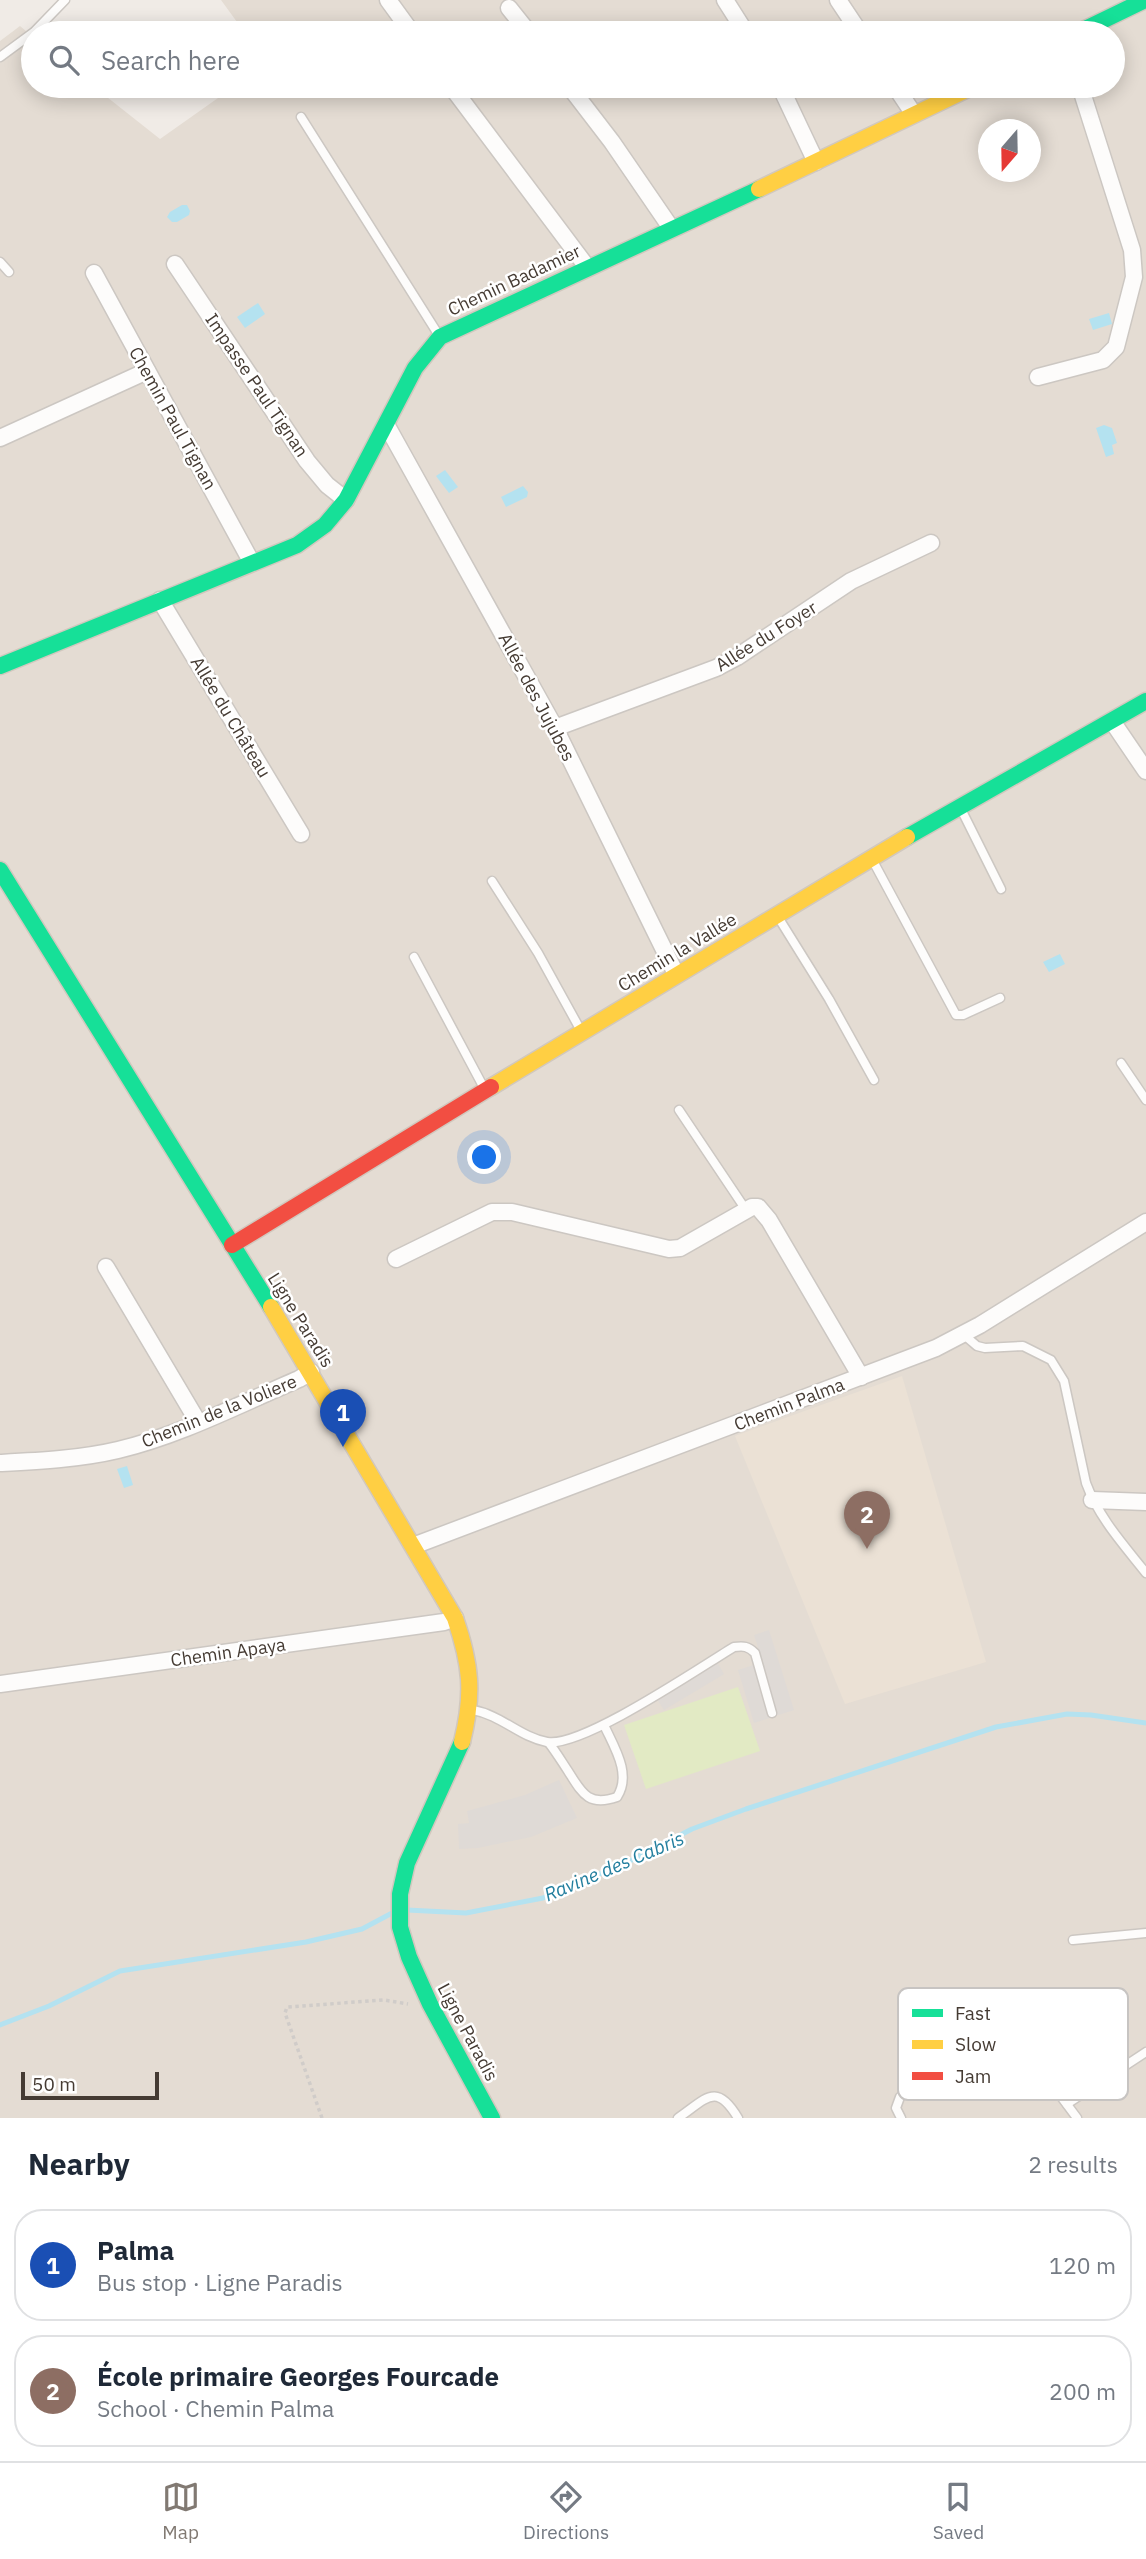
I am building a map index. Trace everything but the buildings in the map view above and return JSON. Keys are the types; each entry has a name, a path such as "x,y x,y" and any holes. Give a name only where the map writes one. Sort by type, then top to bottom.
{"street":[{"path":"387,0 403,21"},
{"path":"725,0 738,21"},
{"path":"838,0 852,21"},
{"path":"1097,21 1124,5 1145,0"},
{"path":"509,8 519,21"},
{"path":"460,98 587,267"},
{"path":"578,98 612,142 671,229"},
{"path":"786,98 816,162"},
{"path":"903,98 913,113"},
{"name":"Chemin Badamier","path":"0,666 297,545 325,525 346,500 415,368 440,337 816,162 913,113 950,98"},
{"path":"1038,377 1103,360 1111,354 1116,346 1134,277 1132,250 1084,98"},
{"name":"Impasse Paul Tignan","path":"175,264 307,461 327,485 346,500"},
{"name":"Chemin Paul Tignan","path":"94,273 252,563"},
{"path":"0,438 147,371"},
{"name":"Allée des Jujubes","path":"387,426 555,728 676,974"},
{"name":"Allée du Foyer","path":"555,728 716,668 737,657 851,581 931,543"},
{"name":"Allée du Château","path":"160,600 301,834"},
{"name":"Chemin la Vallée","path":"232,1245 676,974 960,806 1146,701"},
{"path":"1112,721 1146,771"},
{"name":"Ligne Paradis","path":"0,870 311,1372 455,1618 468,1654 471,1682 469,1710 459,1748 408,1858 399,1893 400,1928 411,1964 431,2007 492,2118"},
{"path":"396,1259 492,1212 512,1212 669,1249 680,1248 746,1210 758,1207 764,1212 861,1377"},
{"name":"Chemin Palma","path":"413,1546 936,1348 1146,1222"},
{"path":"106,1267 198,1422"},
{"name":"Chemin de la Voliere","path":"0,1463 116,1451 160,1438 311,1372"},
{"path":"1092,1500 1146,1502"},
{"name":"Chemin Apaya","path":"0,1684 444,1622 455,1618"}],"lane":[{"path":"45,21 65,0"},
{"path":"0,57 21,42"},
{"path":"302,117 440,337"},
{"path":"0,262 9,272"},
{"path":"960,806 1002,889"},
{"path":"872,859 956,1014 963,1015 1000,999"},
{"path":"492,881 538,953 582,1031"},
{"path":"776,915 829,999 874,1080"},
{"path":"414,957 485,1091"},
{"path":"1121,1063 1146,1100"},
{"path":"679,1110 746,1210"},
{"path":"963,1334 977,1346 1023,1346 1051,1360 1064,1381 1092,1500 1103,1520 1146,1573"},
{"path":"469,1710 500,1719 531,1737 550,1743 574,1739 604,1725 734,1647 743,1646 749,1647 755,1653 772,1713"},
{"path":"550,1743 582,1793 593,1800 606,1801 617,1797 624,1780 604,1725"},
{"path":"1073,1940 1146,1933"},
{"path":"1128,2064 1146,2052"},
{"path":"678,2118 713,2096 722,2097 729,2102 738,2118"},
{"path":"899,2100 896,2108 901,2118"},
{"path":"1064,2100 1074,2117"},
{"path":"1067,2104 1073,2100"}],"path":[{"path":"322,2118 285,2013 287,2007 384,2000 431,2007"}],"shaded area":[{"path":"221,0 1146,0 1146,2118 0,2118 0,41 21,27 21,98 108,98 160,139 218,98 1125,98 1125,21 236,21"},
{"path":"902,1376 986,1662 845,1704 735,1436"},
{"path":"769,1630 794,1710 754,1723 738,1670 763,1662 754,1635"},
{"path":"717,1662 724,1674 664,1710 657,1699"},
{"path":"559,1780 577,1818 531,1837 478,1848 459,1849 458,1824 469,1823 467,1811 525,1795"}],"green space":[{"path":"738,1687 760,1751 646,1789 624,1725"}],"water":[{"path":"182,205 187,205 189,215 172,222 167,217"},
{"path":"258,303 265,314 245,328 237,317"},
{"path":"1109,313 1112,324 1093,330 1089,319"},
{"path":"1104,425 1112,428 1117,443 1112,445 1114,454 1106,457 1096,428"},
{"path":"445,470 458,487 449,493 436,476"},
{"path":"523,486 528,492 527,497 506,507 501,497"},
{"path":"1060,954 1065,964 1049,972 1043,962"},
{"path":"127,1466 133,1485 124,1488 117,1469"}],"waterway":[{"name":"Ravine des Cabris","path":"407,1910 466,1913 543,1898 628,1862 692,1829 996,1727 1067,1714 1146,1723"},
{"name":"Ravine des Cabris","path":"0,2025 49,2006 120,1971 306,1942 362,1929 394,1912"}],"traffic: fast":[{"path":"1102,21 1145,0"},
{"path":"0,666 297,545 325,525 346,500 415,368 440,337 759,189"},
{"path":"907,837 1146,701"},
{"path":"0,870 271,1307"},
{"path":"462,1742 407,1863 400,1894 400,1927 409,1957 430,2004 492,2118"}],"traffic: slow":[{"path":"759,189 949,98"},
{"path":"491,1087 907,837"},
{"path":"271,1307 455,1618 465,1650 469,1679 468,1709 462,1742"}],"traffic: jam":[{"path":"232,1245 491,1087"}],"place":[{"name":"Palma","path":"343,1447"},
{"name":"École primaire Georges Fourcade","path":"867,1549"}]}
